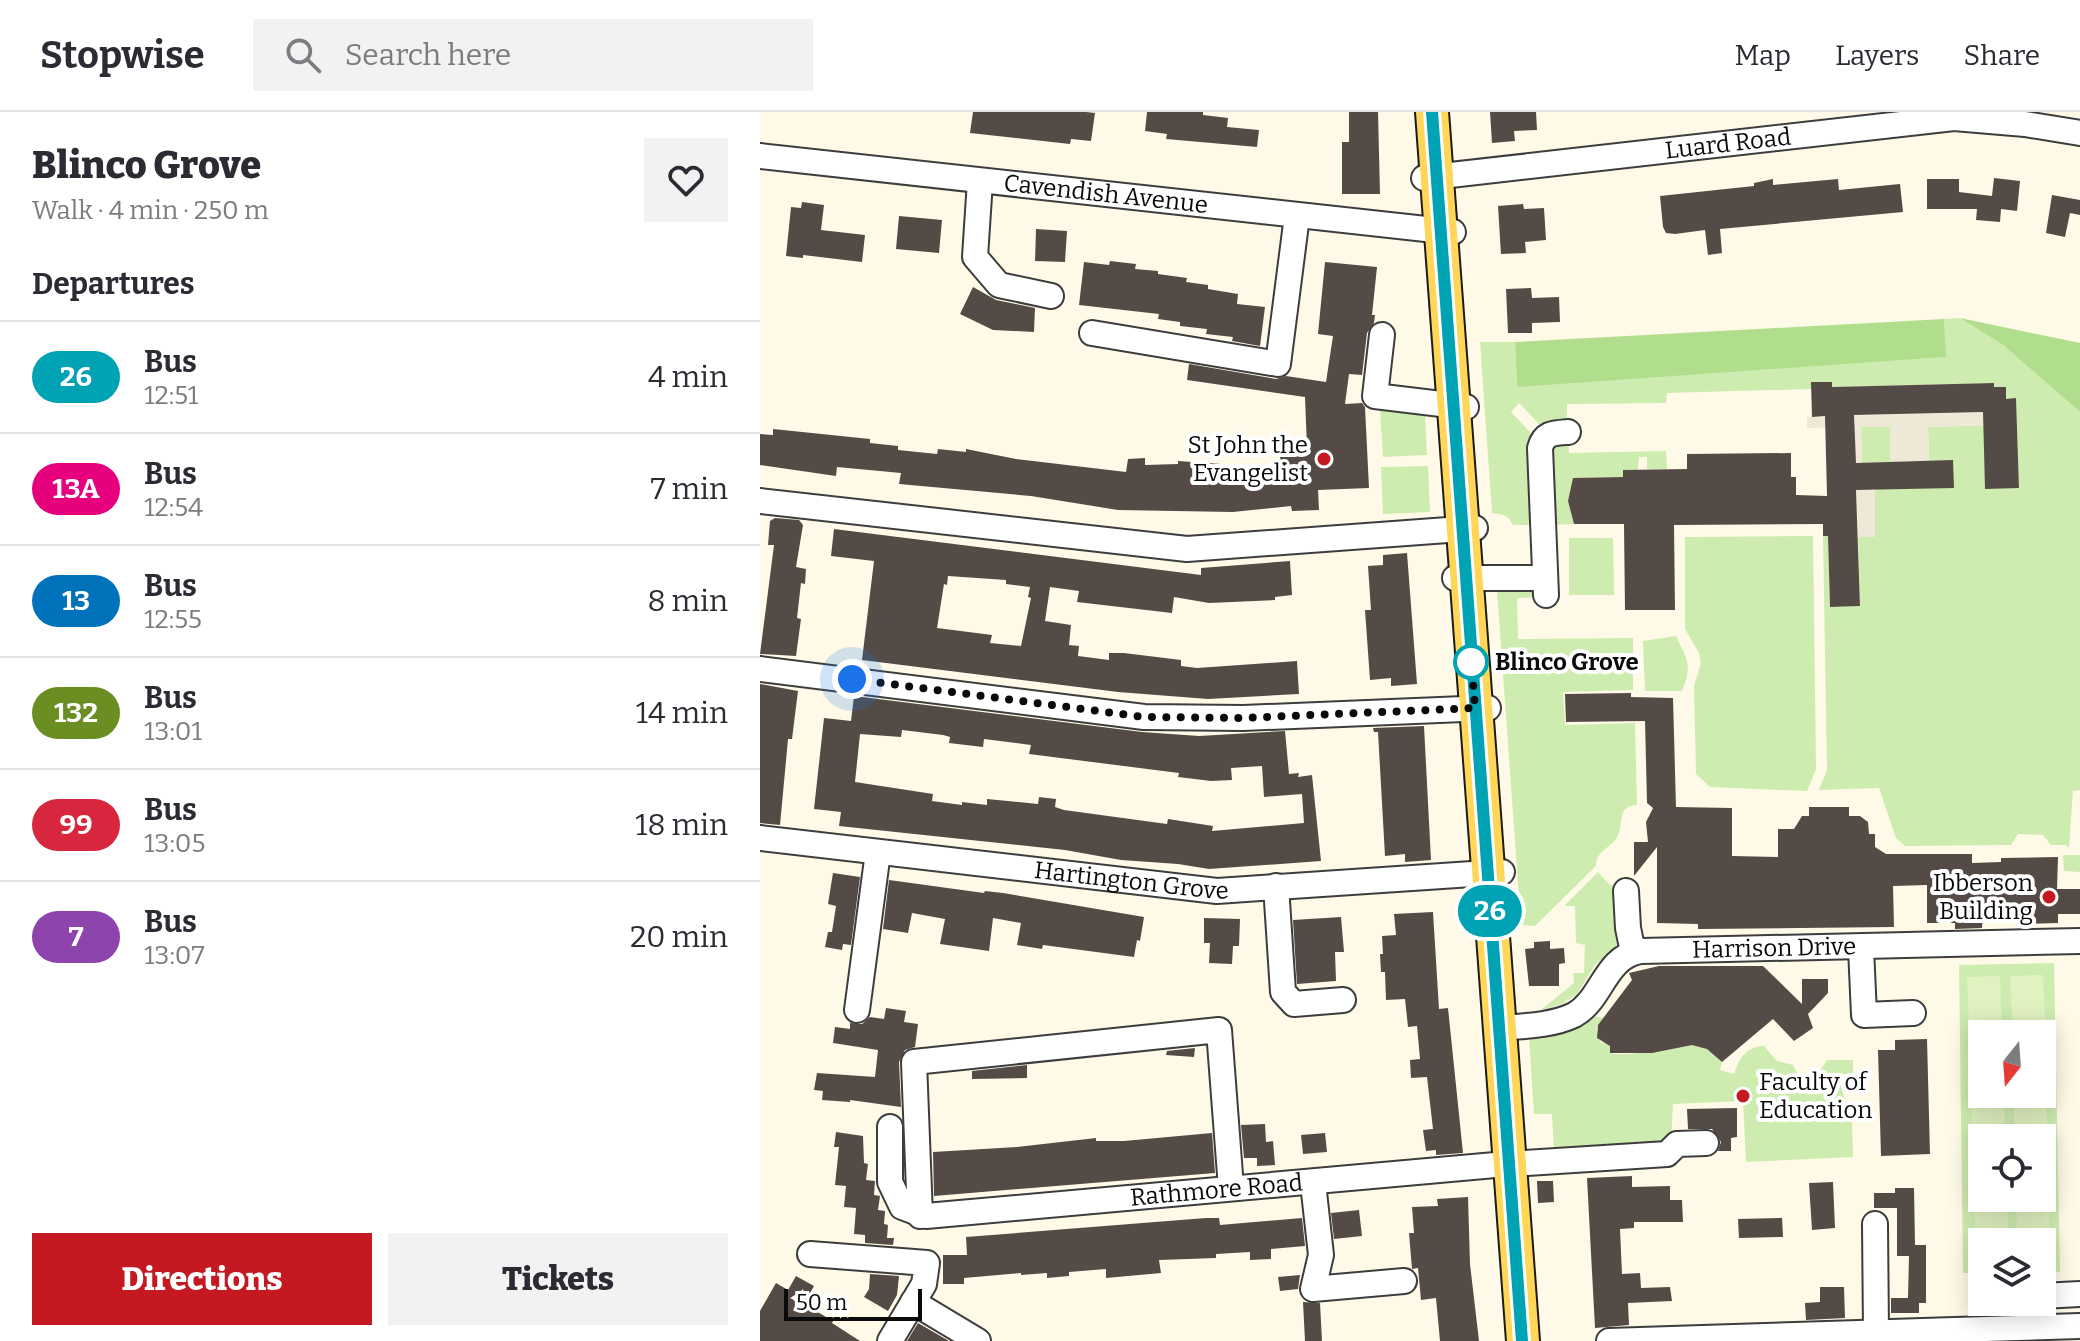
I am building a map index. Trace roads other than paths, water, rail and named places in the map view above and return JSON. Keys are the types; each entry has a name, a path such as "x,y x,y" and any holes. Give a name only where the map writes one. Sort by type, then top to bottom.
{"main road":[{"path":"1432,112 1430,177 1446,231 1468,529 1460,578 1481,708 1495,872 1498,1028 1523,1341"}],"street":[{"name":"Luard Road","path":"1430,177 1954,118 2025,124 2080,133"},
{"name":"Cavendish Avenue","path":"760,156 1446,231"},
{"path":"980,181 975,257 999,285 1051,296"},
{"path":"1092,333 1278,364 1297,216"},
{"path":"1382,335 1375,396 1459,406"},
{"path":"1460,578 1546,586 1540,448 1543,439 1552,433 1568,432"},
{"path":"760,501 1187,549 1468,529"},
{"path":"760,669 1144,717 1243,718 1481,708"},
{"name":"Hartington Grove","path":"760,838 1217,891 1495,872"},
{"path":"857,1010 878,852"},
{"path":"1276,886 1283,992 1294,1004 1343,1000"},
{"path":"1498,1028 1542,1024 1576,1014 1587,1003 1610,969 1621,957 1633,952 1626,891"},
{"name":"Harrison Drive","path":"1633,952 2080,941"},
{"path":"1861,948 1864,1015 1913,1013"},
{"path":"890,1127 890,1182 902,1207 923,1216 914,1062 1219,1030 1231,1188"},
{"name":"Rathmore Road","path":"923,1216 1509,1164 1667,1154 1677,1144 1706,1143"},
{"path":"1313,1183 1321,1255 1313,1289 1404,1281"},
{"path":"1875,1224 1876,1332"},
{"path":"810,1254 927,1263 924,1284 890,1341"},
{"path":"1609,1341 1876,1332 1969,1335 2078,1326 2078,1294 2056,1295"},
{"path":"913,1302 978,1341"}],"place":[{"name":"St John the Evangelist","path":"1324,459"},
{"name":"Blinco Grove","path":"1471,662"},
{"name":"Ibberson Building","path":"2049,897"},
{"name":"Faculty of Education","path":"1743,1096"}]}
